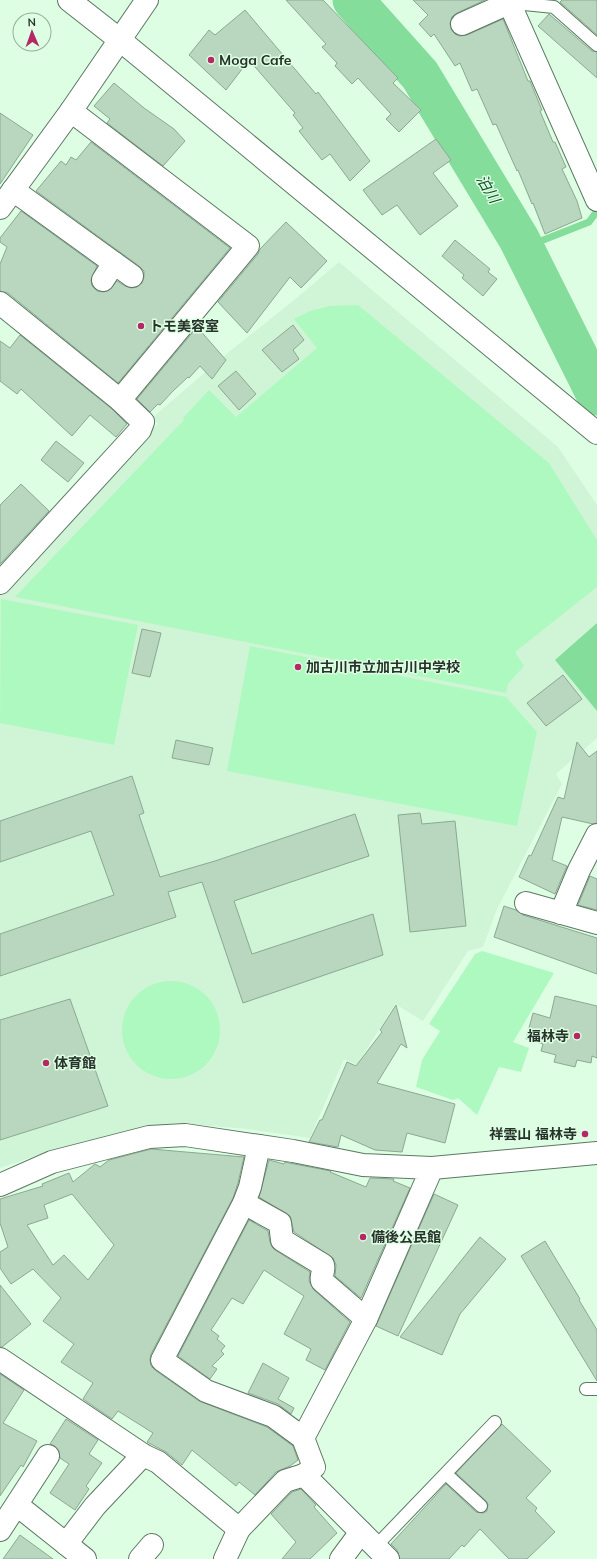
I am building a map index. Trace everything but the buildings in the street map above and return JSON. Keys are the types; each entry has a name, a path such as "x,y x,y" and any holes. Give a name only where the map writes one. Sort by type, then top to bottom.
{"street":[{"path":"69,0 120,40 597,433"},
{"path":"0,208 71,111 147,0"},
{"path":"462,24 510,5 597,200"},
{"path":"71,111 248,246 120,400"},
{"path":"13,190 109,271 132,276"},
{"path":"0,303 120,400 143,422 140,430 0,583"},
{"path":"561,913 579,870 597,835"},
{"path":"526,903 597,923"},
{"path":"0,1185 52,1162 149,1137 185,1135 259,1146 363,1165 432,1168 597,1153"},
{"path":"225,1559 239,1529 285,1481 304,1475 314,1467 303,1438 273,1416 206,1391 162,1360 244,1203 250,1187 259,1146"},
{"path":"303,1438 366,1319 432,1168"},
{"path":"244,1203 280,1223 282,1240 323,1265 324,1269 321,1278 322,1281 366,1319"},
{"path":"0,1360 143,1455 158,1462 239,1529"},
{"path":"66,1544 95,1506 143,1455"},
{"path":"0,1530 48,1456"},
{"path":"304,1475 375,1546 341,1559"},
{"path":"17,1505 85,1559"}],"lane":[{"path":"510,5 524,4 554,7 597,45"},
{"path":"375,1546 495,1422"},
{"path":"446,1474 481,1506"}],"shaded area":[{"name":"加古川市立加古川中学校","path":"339,262 558,447 597,505 597,738 556,774 562,784 497,909 483,947 468,951 423,1021 395,1004 357,1065 344,1059 310,1138 247,1129 175,1123 139,1128 44,1153 0,1168 0,595 144,436 158,424 153,417 230,351"},
{"path":"358,305 549,463 597,540 597,587 515,652 524,666 508,684 506,693 15,597 184,420 183,418 209,390 236,417 317,348 294,319 310,311 330,306"},
{"path":"1,599 138,625 114,745 0,723"},
{"path":"597,623 597,711 555,660"},
{"path":"250,646 506,697 537,732 517,826 227,771"},
{"path":"482,951 554,973 513,1042 529,1048 521,1072 499,1067 477,1115 458,1098 453,1100 416,1087 422,1060 440,1031 429,1024 475,954"},
{"path":"171,981 190,985 206,995 216,1011 220,1030 216,1049 206,1065 190,1075 171,1079 152,1075 136,1065 126,1049 122,1030 126,1011 136,995 152,985"}],"waterway":[{"name":"泊川","path":"353,0 420,75 519,239 597,395"},
{"path":"523,248 589,222 597,211"}],"place":[{"name":"Moga Cafe","path":"211,60"},
{"name":"トモ美容室","path":"141,326"},
{"name":"加古川市立加古川中学校","path":"298,667"},
{"name":"福林寺","path":"577,1036"},
{"name":"体育館","path":"46,1063"},
{"name":"祥雲山 福林寺","path":"585,1134"},
{"name":"備後公民館","path":"363,1237"}]}
